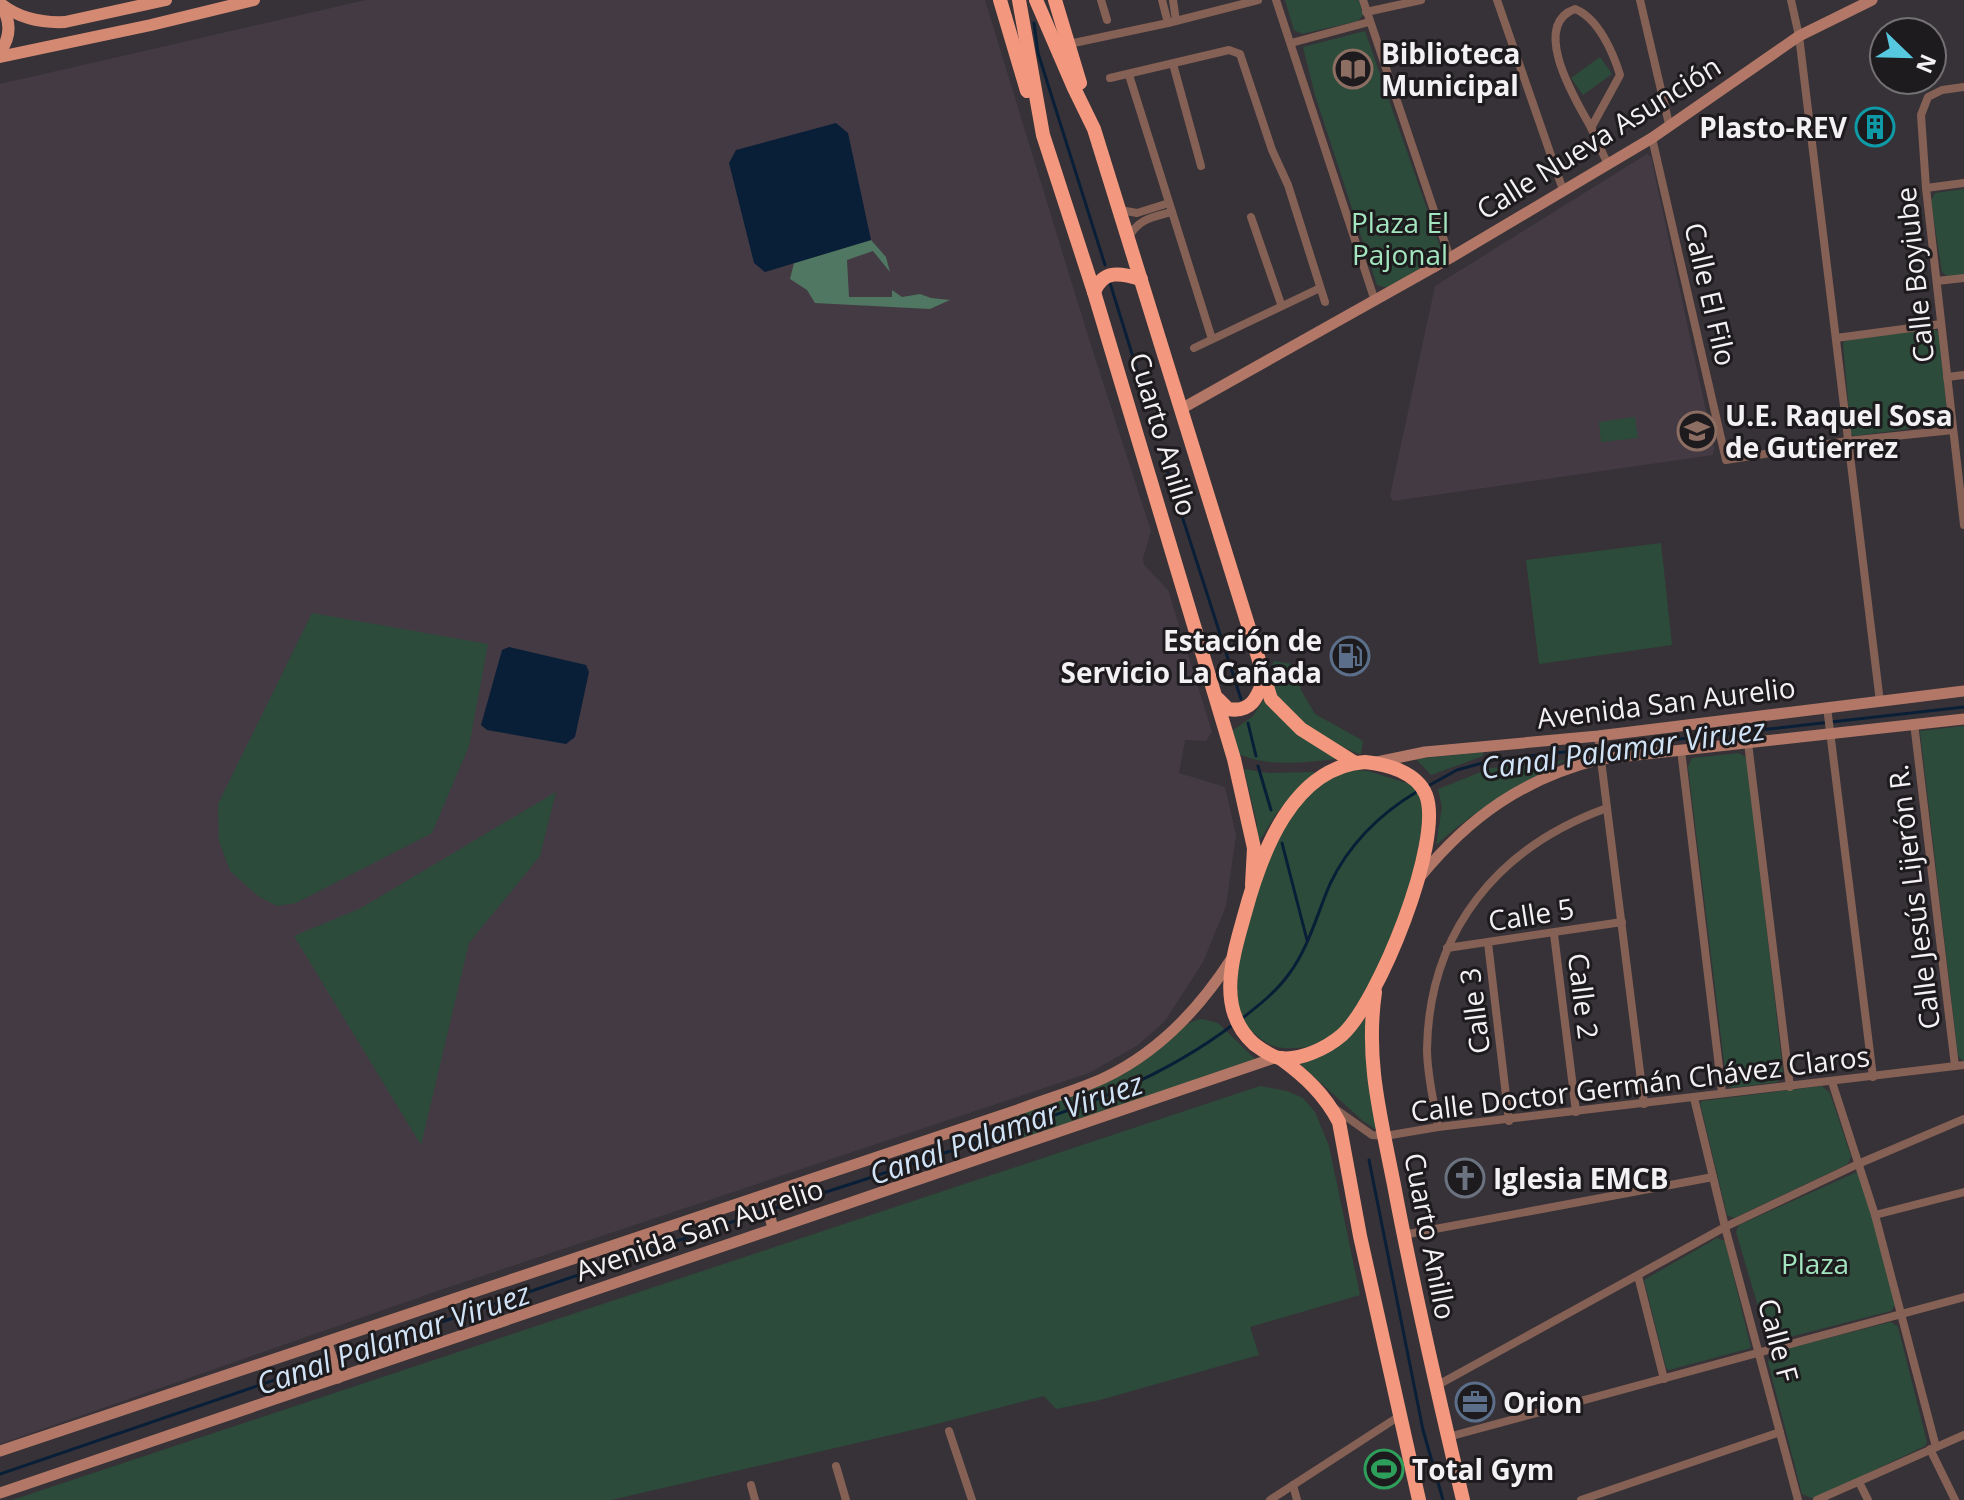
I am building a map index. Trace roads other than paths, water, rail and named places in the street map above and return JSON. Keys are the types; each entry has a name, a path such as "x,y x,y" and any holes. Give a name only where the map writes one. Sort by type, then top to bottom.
{"highway":[{"path":"1000,0 1043,135"},
{"name":"Cuarto Anillo","path":"1019,0 1043,135 1217,697 1248,814 1254,848 1252,885"},
{"name":"Cuarto Anillo","path":"1036,0 1094,129 1271,699 1285,715 1313,737 1355,763"},
{"path":"1055,0 1094,129"},
{"path":"1094,292 1105,276 1116,273 1141,279"},
{"path":"1217,697 1228,709 1244,709 1257,698 1264,680"},
{"path":"1279,1058 1308,1054 1342,1035 1355,1020 1377,980 1403,924 1426,841 1428,803 1423,790 1412,778 1374,763 1355,763 1331,771 1312,784 1297,800 1270,841 1252,885 1233,955 1231,998 1239,1026 1258,1047 1279,1058 1316,1088 1330,1105 1342,1138 1398,1417 1419,1500"},
{"name":"Cuarto Anillo","path":"1377,980 1372,1027 1372,1075 1458,1496"}],"main road":[{"path":"0,4 20,16 57,23 166,0"},
{"path":"0,54 151,25 254,0"},
{"name":"Calle Nueva Asunción","path":"1181,409 1450,258 1652,138 1799,36 1872,0"},
{"path":"0,4 9,25 7,40 0,54"},
{"name":"Avenida San Aurelio","path":"1374,763 1425,752 1598,738 1964,691"},
{"name":"Avenida San Aurelio","path":"1417,880 1451,840 1495,804 1546,777 1600,757 1964,719"},
{"name":"Avenida San Aurelio","path":"0,1451 328,1347 765,1199 1105,1077 1152,1049 1191,1014 1215,985 1233,955"},
{"name":"Avenida San Aurelio","path":"0,1493 772,1224 1279,1058"},
{"path":"765,1199 772,1224"},
{"path":"328,1347 337,1374"}],"street":[{"path":"1101,0 1107,20"},
{"path":"1162,0 1172,22"},
{"path":"1172,22 1173,0"},
{"path":"1069,44 1258,0"},
{"path":"1276,0 1375,301"},
{"path":"1363,0 1450,258"},
{"path":"1366,12 1421,0"},
{"path":"1497,0 1563,190"},
{"path":"1640,0 1669,124"},
{"path":"1791,0 1799,36 1880,702"},
{"path":"1591,128 1620,75 1594,24 1586,14 1575,9 1565,13 1558,23 1559,57 1564,79 1608,164"},
{"path":"1291,43 1369,22"},
{"path":"1110,78 1229,50 1240,54 1272,150 1288,185 1325,302"},
{"path":"1173,64 1201,166"},
{"path":"1129,75 1212,339"},
{"name":"Calle Boyiube","path":"1964,87 1934,93 1924,103 1921,115 1926,188 1953,430 1961,468 1964,525"},
{"name":"Calle El Filo","path":"1652,138 1726,460 1847,441"},
{"path":"1926,188 1964,183"},
{"path":"1118,205 1121,211 1129,213 1171,207"},
{"path":"1128,239 1140,221 1171,207"},
{"path":"1251,217 1281,304"},
{"path":"1937,281 1964,278"},
{"path":"1194,348 1320,288"},
{"path":"1836,338 1941,324"},
{"path":"1947,377 1964,375"},
{"path":"1847,441 1953,430"},
{"path":"1827,710 1873,1077"},
{"name":"Calle Jesús Lijerón R.","path":"1914,723 1960,1066"},
{"path":"1598,738 1644,1104"},
{"path":"1748,743 1790,1087"},
{"path":"1681,750 1722,1092"},
{"path":"1438,1127 1427,1052 1431,998 1447,948 1475,901 1512,861 1557,829 1607,808"},
{"name":"Calle 5","path":"1447,948 1622,922"},
{"name":"Calle 2","path":"1554,934 1576,1112"},
{"name":"Calle 3","path":"1488,943 1509,1121"},
{"name":"Calle Doctor Germán Chávez Claros","path":"1330,1105 1372,1135 1385,1136 1722,1092 1790,1087 1960,1066"},
{"path":"1832,1082 1875,1215 1933,1448 1955,1500"},
{"name":"Calle F","path":"1694,1098 1798,1500"},
{"path":"1435,1387 1725,1227 1858,1164 1964,1119"},
{"path":"1403,1235 1713,1177"},
{"path":"1875,1215 1964,1192"},
{"path":"1638,1276 1664,1379"},
{"path":"1448,1437 1964,1297"},
{"path":"1270,1500 1398,1417"},
{"path":"949,1431 972,1500"},
{"path":"1581,1500 1780,1432"},
{"path":"1817,1500 1964,1435"},
{"path":"836,1466 846,1500"},
{"path":"1859,1482 1868,1500"},
{"path":"751,1485 755,1500"},
{"path":"1293,1485 1297,1500"}],"water":[{"path":"836,123 848,133 871,240 765,272 754,263 729,163 736,150"},
{"path":"509,647 586,665 589,672 575,737 566,744 487,730 481,725 502,650"}],"waterway":[{"path":"1034,23 1038,53 1105,265"},
{"path":"1110,283 1142,386"},
{"path":"1163,457 1241,699"},
{"name":"Canal Palamar Viruez","path":"1428,786 1457,770 1493,760 1964,707"},
{"path":"1248,723 1256,756"},
{"path":"1258,766 1271,810"},
{"name":"Canal Palamar Viruez","path":"1240,1020 1273,993 1296,964 1330,884 1356,843 1391,809 1418,791"},
{"path":"1282,843 1307,940"},
{"name":"Canal Palamar Viruez","path":"772,1209 1084,1105 1175,1062 1234,1024"},
{"path":"1369,1160 1423,1430 1443,1500"},
{"name":"Canal Palamar Viruez","path":"337,1358 764,1211"},
{"name":"Canal Palamar Viruez","path":"0,1474 330,1361"}],"place":[{"name":"Biblioteca Municipal","path":"1353,69"},
{"name":"Plasto-REV","path":"1875,127"},
{"name":"U.E. Raquel Sosa de Gutierrez","path":"1697,431"},
{"name":"Estación de Servicio La Cañada","path":"1350,656"},
{"name":"Iglesia EMCB","path":"1465,1178"},
{"name":"Orion","path":"1475,1402"},
{"name":"Total Gym","path":"1384,1469"}],"park label":[{"name":"Plaza El Pajonal","path":"1400,238"},
{"name":"Plaza","path":"1815,1263"}]}
